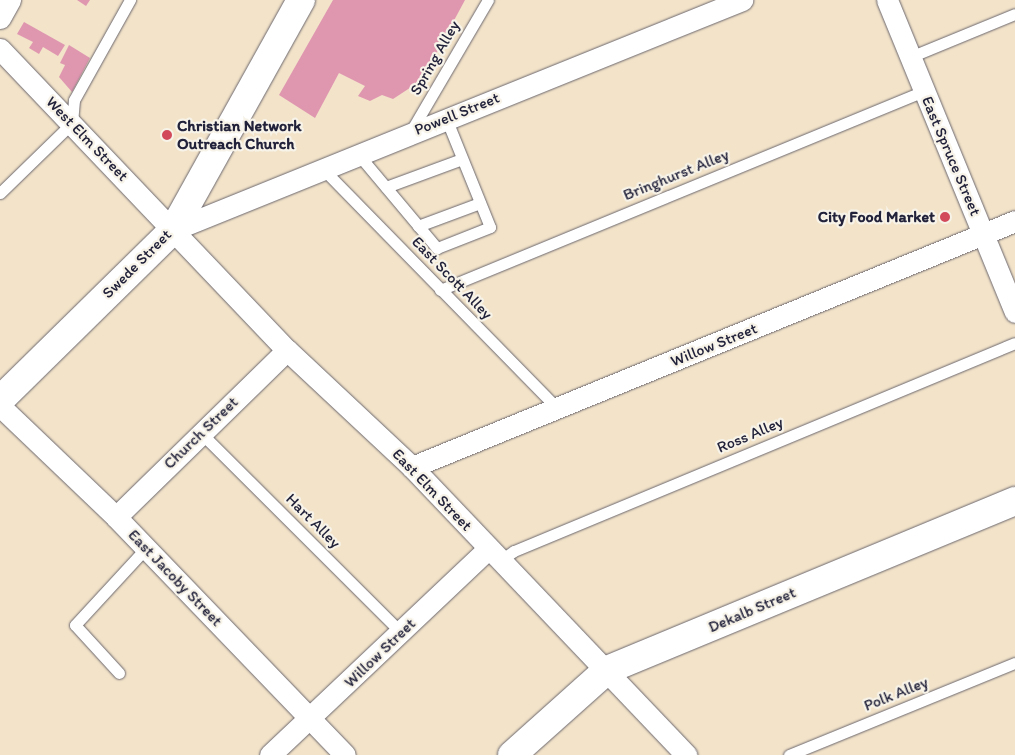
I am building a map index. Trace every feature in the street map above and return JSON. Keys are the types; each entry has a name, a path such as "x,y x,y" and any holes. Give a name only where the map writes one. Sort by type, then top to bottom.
{"main road":[{"name":"Swede Street","path":"0,400 173,230 301,0"},
{"name":"Dekalb Street","path":"512,755 606,670 1015,501"}],"street":[{"path":"0,18 10,0"},
{"name":"Powell Street","path":"173,230 446,118 742,0"},
{"name":"East Spruce Street","path":"887,0 1015,312"},
{"name":"West Elm Street","path":"0,48 173,230"},
{"name":"Willow Street","path":"412,467 1015,221"},
{"name":"East Elm Street","path":"173,230 286,350 412,467 686,755"},
{"name":"Church Street","path":"116,517 286,350"},
{"name":"East Jacoby Street","path":"0,406 116,517 345,755"},
{"name":"Willow Street","path":"270,755 401,632 494,555"}],"lane":[{"path":"0,193 72,123 74,100 130,0"},
{"name":"Spring Alley","path":"410,133 488,0"},
{"path":"910,57 1015,14"},
{"name":"Bringhurst Alley","path":"440,290 924,91"},
{"path":"358,154 437,248 490,227 446,118"},
{"path":"386,187 462,159"},
{"name":"East Scott Alley","path":"323,169 558,409"},
{"path":"418,226 480,203"},
{"name":"Ross Alley","path":"494,555 514,551 1015,343"},
{"name":"Hart Alley","path":"201,433 401,632"},
{"path":"119,673 75,625 146,548"},
{"name":"Polk Alley","path":"789,755 1015,663"}],"building":[{"path":"77,0 90,0 86,6"},
{"path":"333,0 465,0 422,80 393,99 382,95 370,101 358,96 365,86 339,73 315,118 279,95"},
{"path":"24,22 65,45 58,56 43,47 39,54 29,48 33,42 17,34"},
{"path":"69,45 90,58 72,92 59,77 65,65 60,63"}],"place":[{"name":"Christian Network Outreach Church","path":"167,135"},
{"name":"City Food Market","path":"945,217"}]}
